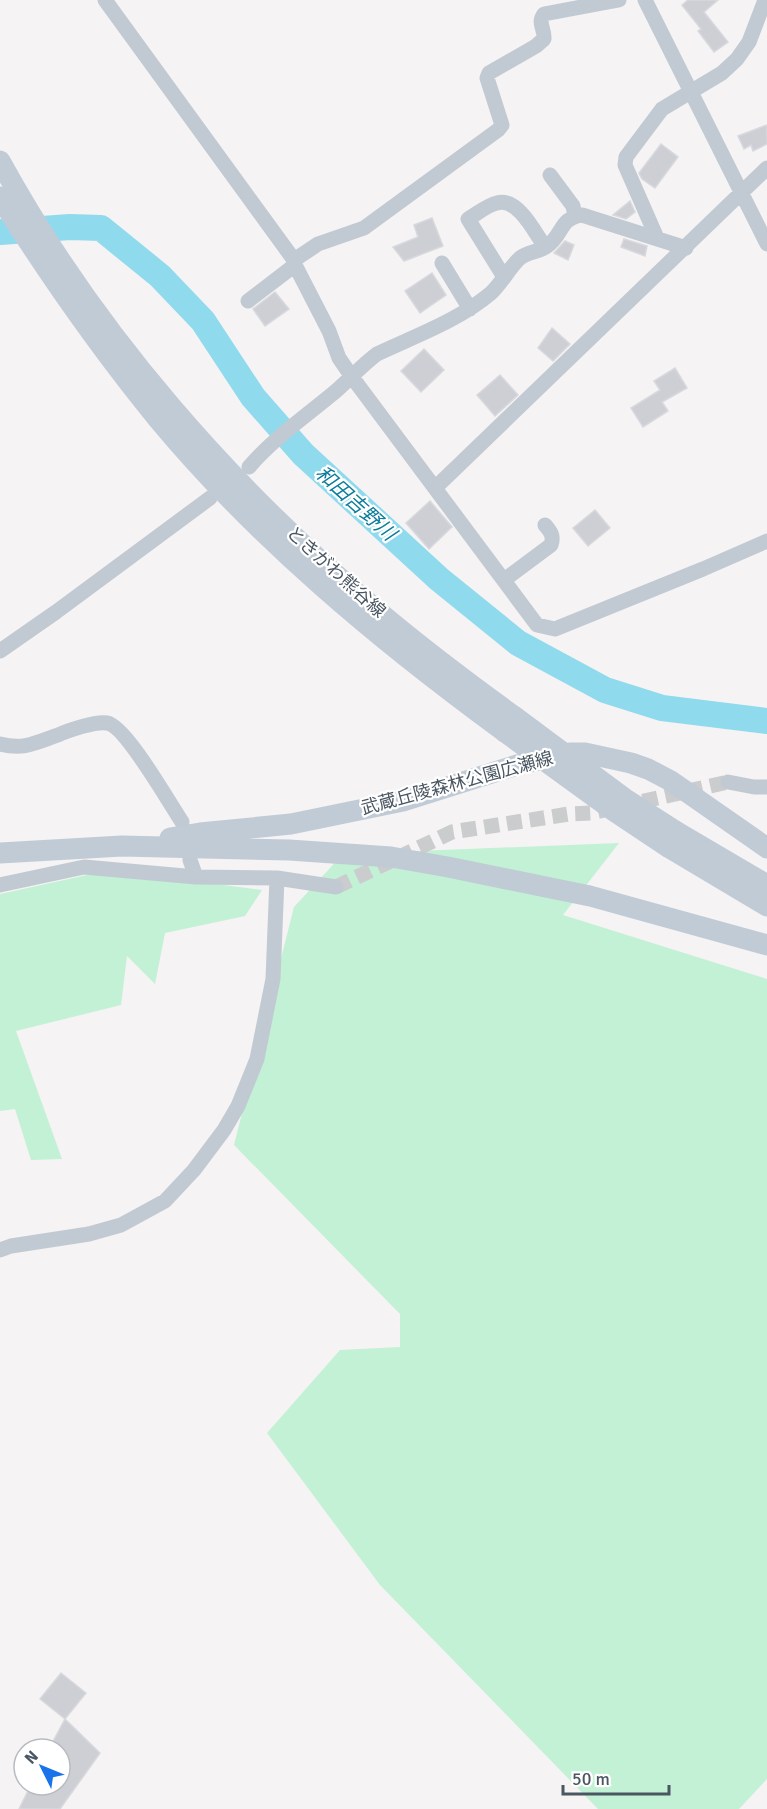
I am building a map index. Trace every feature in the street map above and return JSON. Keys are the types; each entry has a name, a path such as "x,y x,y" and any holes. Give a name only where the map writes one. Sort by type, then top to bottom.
{"main road":[{"name":"ときがわ熊谷線","path":"3,179 67,285 173,409 244,486 332,571 463,680 510,724 624,798 672,840 767,906"},
{"name":"武蔵丘陵森林公園広瀬線","path":"122,846 200,833 291,824 403,801 517,765 570,753 600,755 648,769 671,781 767,848"},
{"name":"ときがわ熊谷線","path":"672,840 767,885"},
{"name":"武蔵丘陵森林公園広瀬線","path":"0,853 122,846 289,850 391,857 590,896 767,945"}],"street":[{"path":"105,0 294,262 329,331 339,358 352,377 537,625 555,629 767,541"},
{"path":"249,301 318,244 364,228 498,130 502,124 487,78 489,73 544,39 540,23 544,14 619,0"},
{"path":"645,0 767,244"},
{"path":"657,238 625,165 626,157 662,109 722,73 737,59 749,42 765,0"},
{"path":"435,488 767,168"},
{"path":"550,175 573,206 575,216"},
{"path":"504,277 468,219 496,203 508,202 519,210 545,248"},
{"path":"249,467 263,452 377,354 471,309 493,291 521,256 545,248 557,237 566,221 575,216 582,215 686,248"},
{"path":"442,263 471,309"},
{"path":"0,651 210,498"},
{"path":"504,580 551,545 552,533 545,525"},
{"path":"0,744 26,747 72,729 106,723 113,725 132,744 182,822"},
{"path":"728,782 767,787"},
{"path":"190,860 196,877"},
{"path":"0,885 84,867 196,877 277,878 336,887"},
{"path":"0,1250 10,1246 89,1234 121,1226 165,1201 194,1170 224,1130 238,1106 257,1059 273,979 277,878"}],"green space":[{"path":"619,843 563,915 767,979 767,1779 739,1809 598,1809 380,1585 267,1433 340,1350 400,1347 400,1314 234,1145 294,907 343,854"},
{"path":"110,870 262,890 245,916 165,933 155,984 127,956 121,1005 16,1031 62,1159 31,1160 15,1109 0,1111 0,894"}],"building":[{"path":"688,0 718,0 704,12 728,42 714,52 698,31 701,29 682,5"},
{"path":"767,125 767,144 753,151 751,145 744,149 738,136"},
{"path":"661,144 678,157 655,188 642,179 639,173"},
{"path":"630,201 635,212 626,219 613,215"},
{"path":"432,218 443,246 404,261 393,247 418,237 414,225"},
{"path":"624,239 647,246 645,256 621,247"},
{"path":"565,241 574,245 568,260 554,253"},
{"path":"432,273 446,295 420,313 405,291"},
{"path":"275,292 289,309 265,326 253,309"},
{"path":"552,328 570,344 553,361 538,348"},
{"path":"424,349 444,370 421,392 401,371"},
{"path":"675,368 687,388 662,402 668,411 643,427 631,408 660,390 654,381"},
{"path":"500,375 518,395 495,416 477,395"},
{"path":"430,501 452,527 429,549 406,523"},
{"path":"595,510 610,528 588,546 573,528"},
{"path":"61,1673 86,1693 65,1719 40,1699"},
{"path":"65,1719 100,1753 72,1792 72,1737 55,1737"},
{"path":"25,1797 69,1797 60,1809 19,1809"}],"waterway":[{"name":"和田吉野川","path":"0,232 70,227 101,228 160,276 203,321 253,397 303,454 439,579 518,643 605,690 662,708 767,721"}],"tunnel":[{"path":"336,887 452,832 569,814 591,813 728,782"}]}
